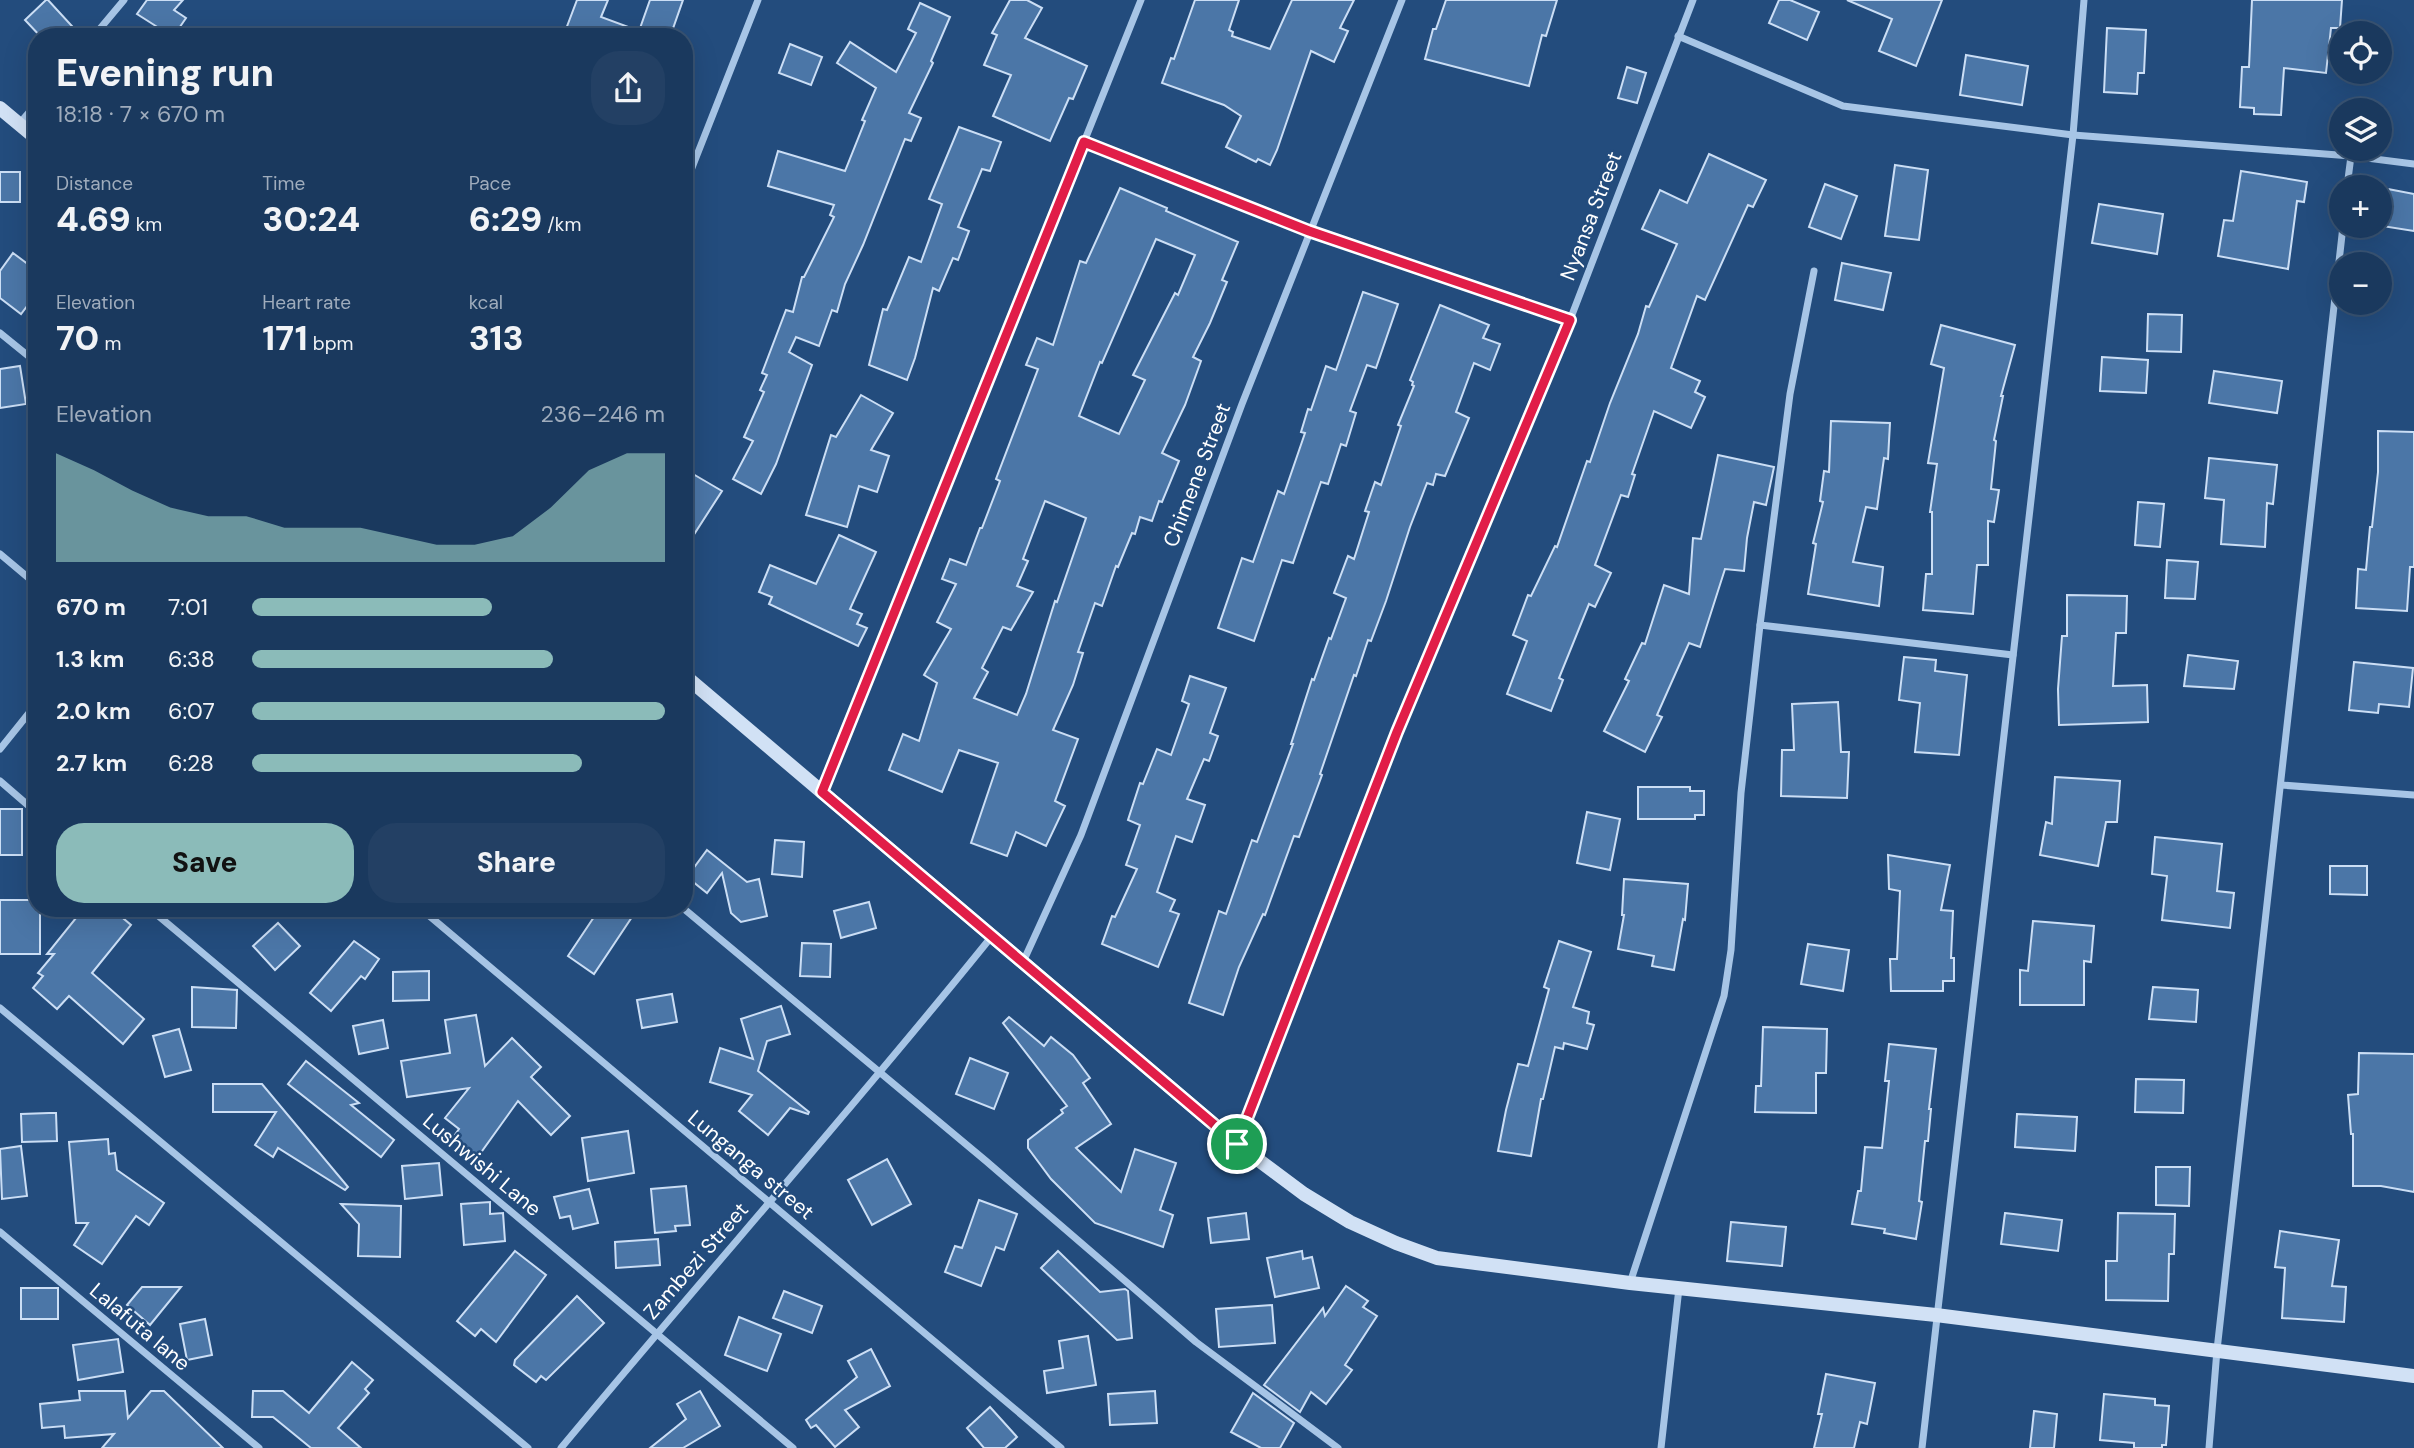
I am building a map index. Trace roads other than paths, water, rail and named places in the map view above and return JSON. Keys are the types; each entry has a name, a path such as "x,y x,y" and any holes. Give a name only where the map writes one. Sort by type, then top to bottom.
{"street":[{"path":"101,28 124,0"},
{"path":"693,165 758,0"},
{"path":"822,792 1140,0"},
{"name":"Chimene Street","path":"1023,962 1081,835 1309,231 1402,0"},
{"name":"Nyansa Street","path":"1237,1144 1397,732 1570,320 1693,0"},
{"path":"1922,1448 2073,135 2084,0"},
{"path":"1678,36 1843,106 2073,135 2329,154"},
{"path":"0,108 28,132"},
{"path":"19,124 28,114"},
{"path":"1084,142 1309,231 1570,320"},
{"path":"2390,161 2414,164"},
{"path":"2209,1448 2217,1350 2342,238"},
{"path":"1630,1283 1724,996 1731,950 1741,793 1760,625 1790,394 1814,271"},
{"path":"0,333 28,356"},
{"path":"0,554 28,577"},
{"path":"1760,625 2013,655"},
{"path":"693,683 1237,1144 1304,1194 1350,1222 1396,1243 1437,1258 1630,1283 1937,1315 2414,1376"},
{"path":"0,749 28,714"},
{"path":"0,781 28,805"},
{"path":"2281,785 2414,795"},
{"path":"693,916 882,1073 1196,1342 1338,1448"},
{"name":"Lushwishi Lane","path":"160,917 793,1448"},
{"name":"Lunganga street","path":"431,917 1061,1448"},
{"name":"Zambezi Street","path":"561,1448 882,1073 993,936"},
{"path":"0,1009 528,1448"},
{"name":"Lalafuta lane","path":"0,1232 259,1448"},
{"path":"1661,1448 1679,1288"}]}
